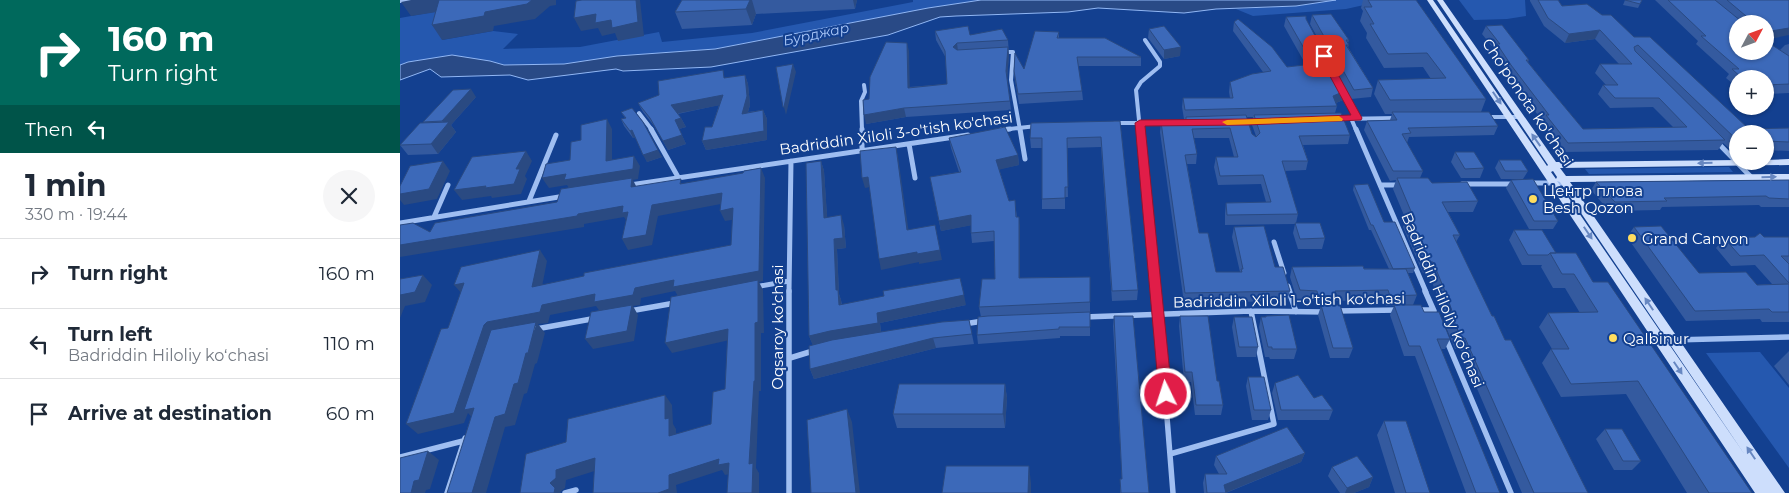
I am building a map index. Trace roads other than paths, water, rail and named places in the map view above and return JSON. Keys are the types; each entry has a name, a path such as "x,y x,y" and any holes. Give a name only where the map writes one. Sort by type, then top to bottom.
{"main road":[{"name":"Cho'ponota ko'chasi","path":"1430,0 1515,117"},
{"name":"Cho'ponota ko'chasi","path":"1440,0 1550,169 1673,340 1778,493"},
{"path":"1774,162 1789,162"},
{"path":"1550,169 1729,163"},
{"path":"1561,182 1789,177"},
{"name":"Cho'ponota ko'chasi","path":"1561,182 1660,340 1763,493"}],"street":[{"path":"400,1 413,0"},
{"path":"1145,40 1160,62 1160,66 1141,82 1136,90 1160,315 1173,493"},
{"path":"995,53 1013,52 1011,80 1025,159"},
{"name":"Badriddin Hiloliy koʻchasi","path":"1339,84 1437,319"},
{"path":"862,150 861,101 865,92 864,85"},
{"path":"638,114 653,132 678,178"},
{"path":"1479,117 1515,117"},
{"path":"1332,119 1404,118"},
{"path":"1110,124 1169,123"},
{"name":"Badriddin Xiloli 3-o'tish ko'chasi","path":"991,131 1045,126"},
{"name":"Badriddin Xiloli 3-o'tish ko'chasi","path":"622,186 973,134"},
{"path":"1710,134 1729,154"},
{"path":"529,201 556,135"},
{"path":"909,144 915,178"},
{"name":"Oqsaroy ko'chasi","path":"789,493 791,161"},
{"path":"1745,170 1752,178"},
{"path":"1460,184 1561,182"},
{"path":"434,217 448,185"},
{"path":"1381,185 1411,185"},
{"path":"400,223 575,194"},
{"path":"1274,242 1296,312"},
{"path":"750,288 789,281"},
{"path":"623,313 682,301"},
{"name":"Badriddin Xiloli 1-o'tish ko'chasi","path":"1074,318 1251,311 1404,310"},
{"name":"Badriddin Xiloli 1-o'tish ko'chasi","path":"1414,310 1433,310"},
{"path":"1170,454 1274,424 1251,311"},
{"path":"526,331 604,316"},
{"path":"958,325 989,320"},
{"name":"Badriddin Hiloliy koʻchasi","path":"1441,328 1511,493"},
{"path":"1660,340 1789,337"},
{"path":"790,358 826,347"},
{"path":"446,493 466,432"},
{"path":"400,457 463,441"},
{"path":"565,493 576,490"}],"water":[{"name":"Бурджар","path":"981,0 1336,0 1296,6 1216,9 1184,13 1098,8 1068,12 940,17 888,35 711,67 623,71 616,69 528,80 510,75 441,77 430,69 400,80 400,65 452,55 504,65 564,64 617,56 715,49 928,8"}],"place":[{"name":"Центр плова Besh Qozon","path":"1533,199"},
{"name":"Grand Canyon","path":"1632,238"},
{"name":"Qalbinur","path":"1613,338"}]}
